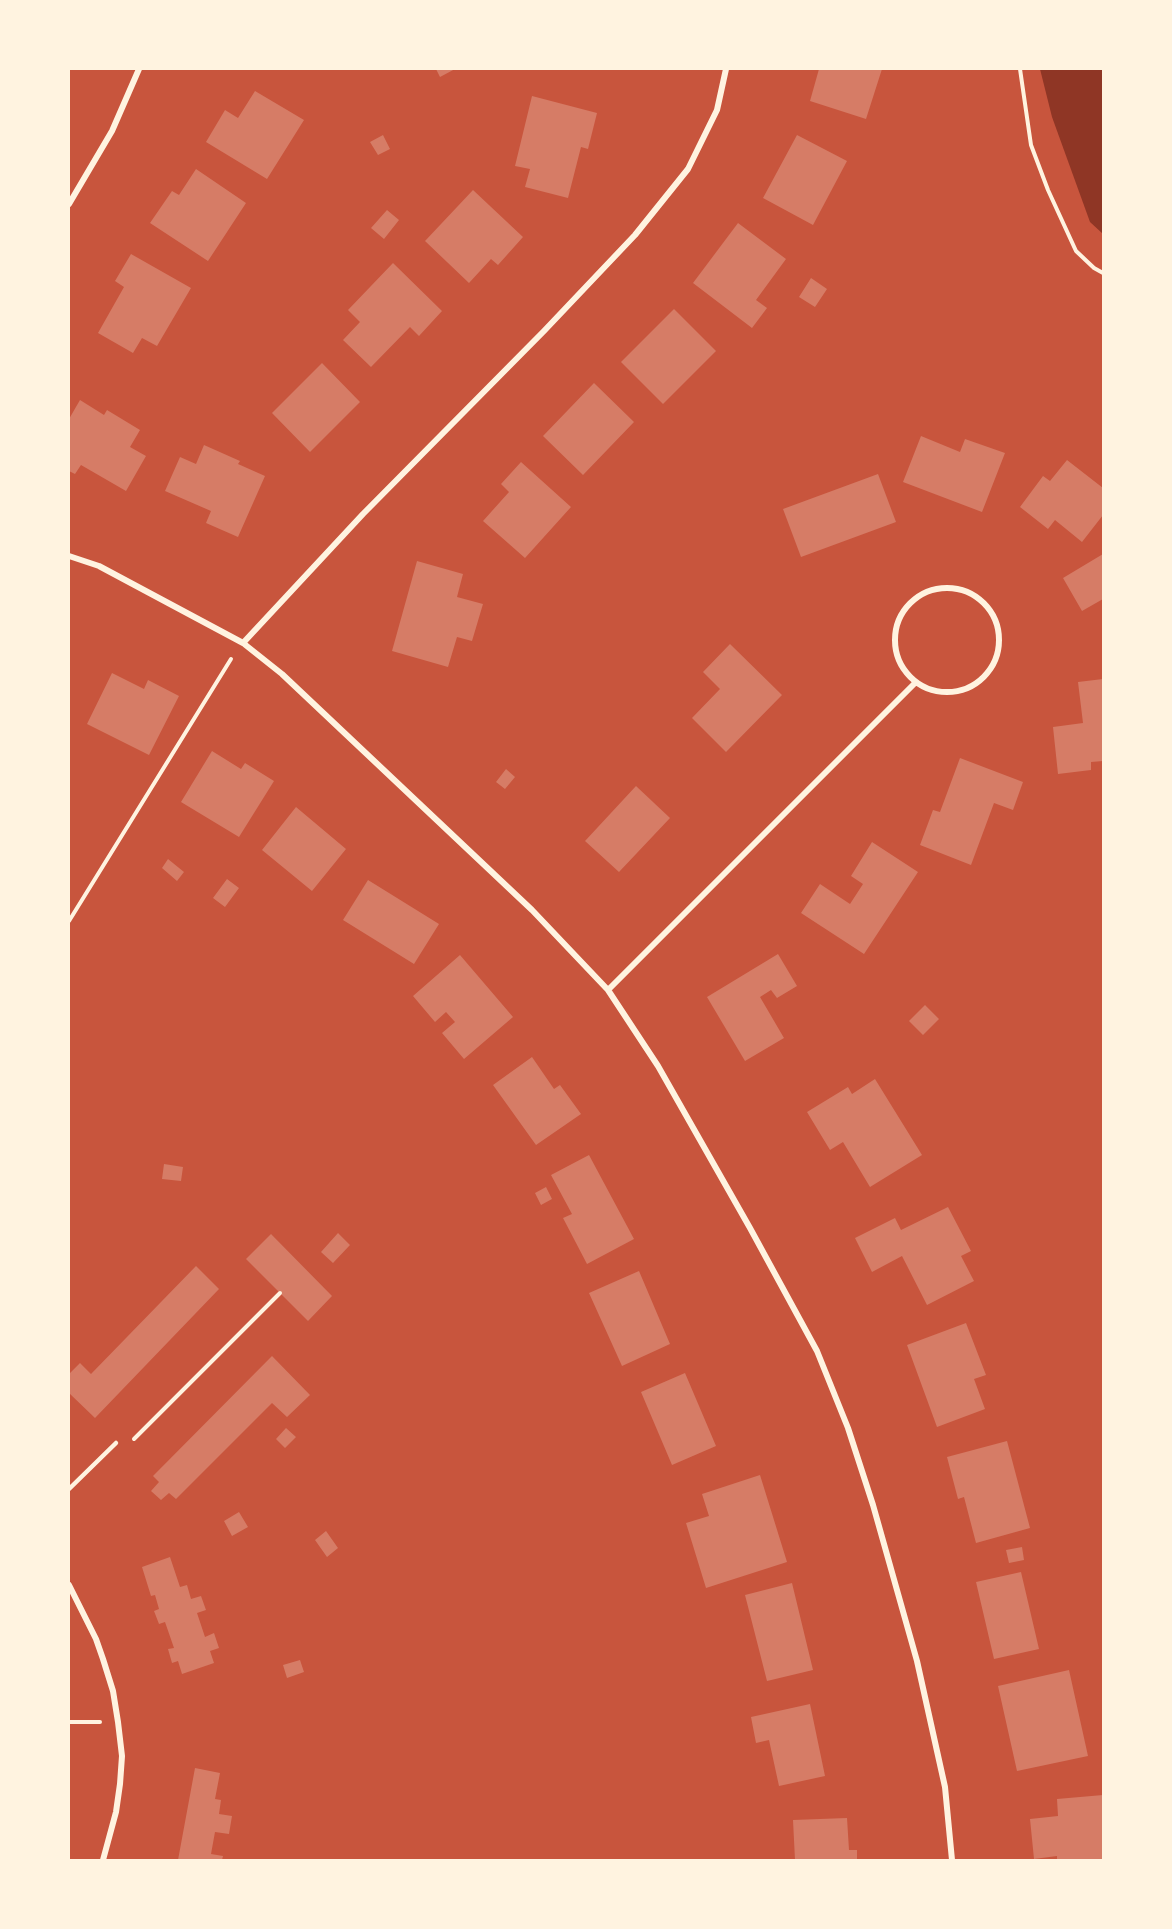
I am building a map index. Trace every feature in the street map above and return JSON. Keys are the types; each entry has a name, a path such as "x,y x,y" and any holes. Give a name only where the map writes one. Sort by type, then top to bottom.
{"street":[{"path":"69,204 112,131 139,69"},
{"path":"243,643 363,514 544,331 635,235 688,169 717,110 726,69"},
{"path":"69,556 99,566 243,643 282,674 524,902 608,990 658,1065 750,1228 817,1351 848,1428 873,1506 917,1661 945,1787 951,1860"},
{"path":"941,588 959,589 975,596 989,608 997,623 1000,639 997,656 989,671 978,683 963,690 947,693 930,691 915,682 903,670 896,654 894,636 899,618 909,603 924,593 941,588"},
{"path":"608,990 915,682"},
{"path":"69,1585 96,1639 113,1691 118,1722 122,1756 120,1784 116,1812 103,1860"}],"lane":[{"path":"69,1489 116,1443"}],"path":[{"path":"1020,69 1031,145 1056,209 1076,251 1094,268 1103,273"},
{"path":"69,921 231,662 230,636"},
{"path":"116,1443 123,1450 280,1293"},
{"path":"69,1722 118,1722"}],"shaded area":[{"path":"1040,69 1103,69 1103,234 1090,222 1052,117"}],"building":[{"path":"436,69 455,69 440,77"},
{"path":"819,69 882,69 866,119 810,101"},
{"path":"255,91 304,120 267,179 206,142 225,110 238,118"},
{"path":"532,96 597,113 588,149 581,147 568,198 525,187 530,169 515,166"},
{"path":"383,135 390,149 378,155 370,142"},
{"path":"797,135 847,161 813,225 763,198"},
{"path":"196,169 246,203 208,261 150,223 172,191 179,195"},
{"path":"473,190 523,237 498,265 491,259 469,283 425,241"},
{"path":"387,210 399,220 384,239 371,228"},
{"path":"738,223 786,259 756,300 767,308 752,328 693,283"},
{"path":"131,254 191,288 157,346 142,338 133,353 98,333 124,287 115,281"},
{"path":"393,263 442,311 419,336 410,327 371,367 343,340 360,322 348,310"},
{"path":"811,278 827,289 815,307 799,297"},
{"path":"674,309 716,351 663,404 621,362"},
{"path":"322,363 360,402 310,452 272,413"},
{"path":"594,383 634,422 583,475 543,436"},
{"path":"80,400 104,415 107,410 140,430 130,447 146,456 126,491 81,465 75,474 69,471 69,419"},
{"path":"921,436 960,452 965,439 1005,453 982,512 903,482"},
{"path":"204,445 240,461 238,464 265,476 238,537 206,523 211,511 165,491 180,457 196,464"},
{"path":"1067,460 1103,488 1103,515 1082,542 1055,520 1048,529 1020,507 1043,476 1050,481"},
{"path":"521,462 571,507 525,558 483,521 509,492 501,484"},
{"path":"878,474 896,522 801,557 783,509"},
{"path":"1103,554 1103,599 1082,611 1063,578"},
{"path":"417,561 463,574 457,597 483,604 472,641 457,637 448,667 392,651"},
{"path":"730,644 782,695 726,752 692,718 720,689 703,672"},
{"path":"112,673 144,689 148,680 179,696 149,755 87,724"},
{"path":"1103,679 1103,761 1091,762 1091,770 1058,774 1053,727 1083,723 1078,682"},
{"path":"212,751 241,769 245,763 274,781 239,837 181,802"},
{"path":"960,758 1023,782 1013,810 994,803 971,865 920,845 933,810 940,812"},
{"path":"506,769 515,777 505,789 496,782"},
{"path":"636,786 670,818 619,872 585,841"},
{"path":"296,807 346,849 312,891 262,850"},
{"path":"872,842 918,872 864,954 801,913 820,884 850,904 863,884 851,876"},
{"path":"168,859 184,872 177,881 162,868"},
{"path":"227,879 239,888 225,907 213,898"},
{"path":"368,880 439,924 414,964 343,920"},
{"path":"778,954 797,986 777,998 771,990 760,997 784,1038 745,1061 707,997"},
{"path":"460,955 513,1017 464,1059 442,1033 455,1022 446,1012 435,1022 413,996"},
{"path":"925,1005 939,1019 923,1035 909,1021"},
{"path":"532,1057 554,1089 560,1085 581,1114 536,1145 493,1085"},
{"path":"875,1079 922,1155 870,1187 843,1142 830,1150 807,1112 848,1087 852,1094"},
{"path":"589,1155 634,1239 587,1264 563,1218 572,1214 551,1175"},
{"path":"164,1164 183,1167 181,1181 162,1179"},
{"path":"546,1187 552,1199 541,1205 535,1193"},
{"path":"948,1207 971,1251 961,1256 974,1281 927,1305 902,1256 872,1272 855,1238 895,1218 901,1230"},
{"path":"338,1233 350,1245 333,1263 321,1252"},
{"path":"271,1234 332,1296 308,1321 246,1259"},
{"path":"196,1266 219,1289 95,1418 69,1393 69,1374 80,1363 91,1374"},
{"path":"639,1271 670,1344 622,1366 589,1293"},
{"path":"966,1323 986,1375 974,1379 985,1409 937,1427 907,1345"},
{"path":"272,1356 310,1395 287,1417 272,1403 176,1499 169,1493 161,1500 151,1491 159,1482 153,1476"},
{"path":"685,1373 716,1446 672,1465 641,1392"},
{"path":"286,1428 296,1437 285,1448 276,1439"},
{"path":"1007,1441 1030,1528 976,1543 964,1497 958,1499 947,1457"},
{"path":"760,1475 787,1562 706,1588 686,1523 709,1516 702,1494"},
{"path":"239,1512 248,1527 232,1536 224,1521"},
{"path":"326,1531 338,1548 327,1557 315,1540"},
{"path":"1022,1547 1024,1560 1009,1563 1006,1550"},
{"path":"170,1557 180,1587 187,1585 191,1599 201,1596 206,1610 197,1613 205,1637 214,1633 219,1648 210,1651 214,1663 182,1674 178,1661 172,1663 168,1649 174,1648 165,1622 159,1624 154,1611 159,1609 155,1595 151,1596 142,1567"},
{"path":"1021,1572 1039,1649 994,1659 976,1582"},
{"path":"792,1583 813,1670 767,1681 745,1595"},
{"path":"300,1660 304,1672 287,1678 283,1665"},
{"path":"1069,1670 1088,1756 1017,1771 998,1686"},
{"path":"810,1704 825,1776 779,1786 769,1740 756,1743 751,1717"},
{"path":"195,1768 220,1773 215,1799 221,1800 219,1814 232,1816 229,1834 215,1832 211,1854 223,1856 222,1860 178,1860"},
{"path":"1103,1795 1103,1860 1057,1860 1057,1856 1034,1859 1030,1819 1058,1816 1057,1799"},
{"path":"847,1818 849,1850 857,1850 857,1860 795,1860 793,1820"}]}
